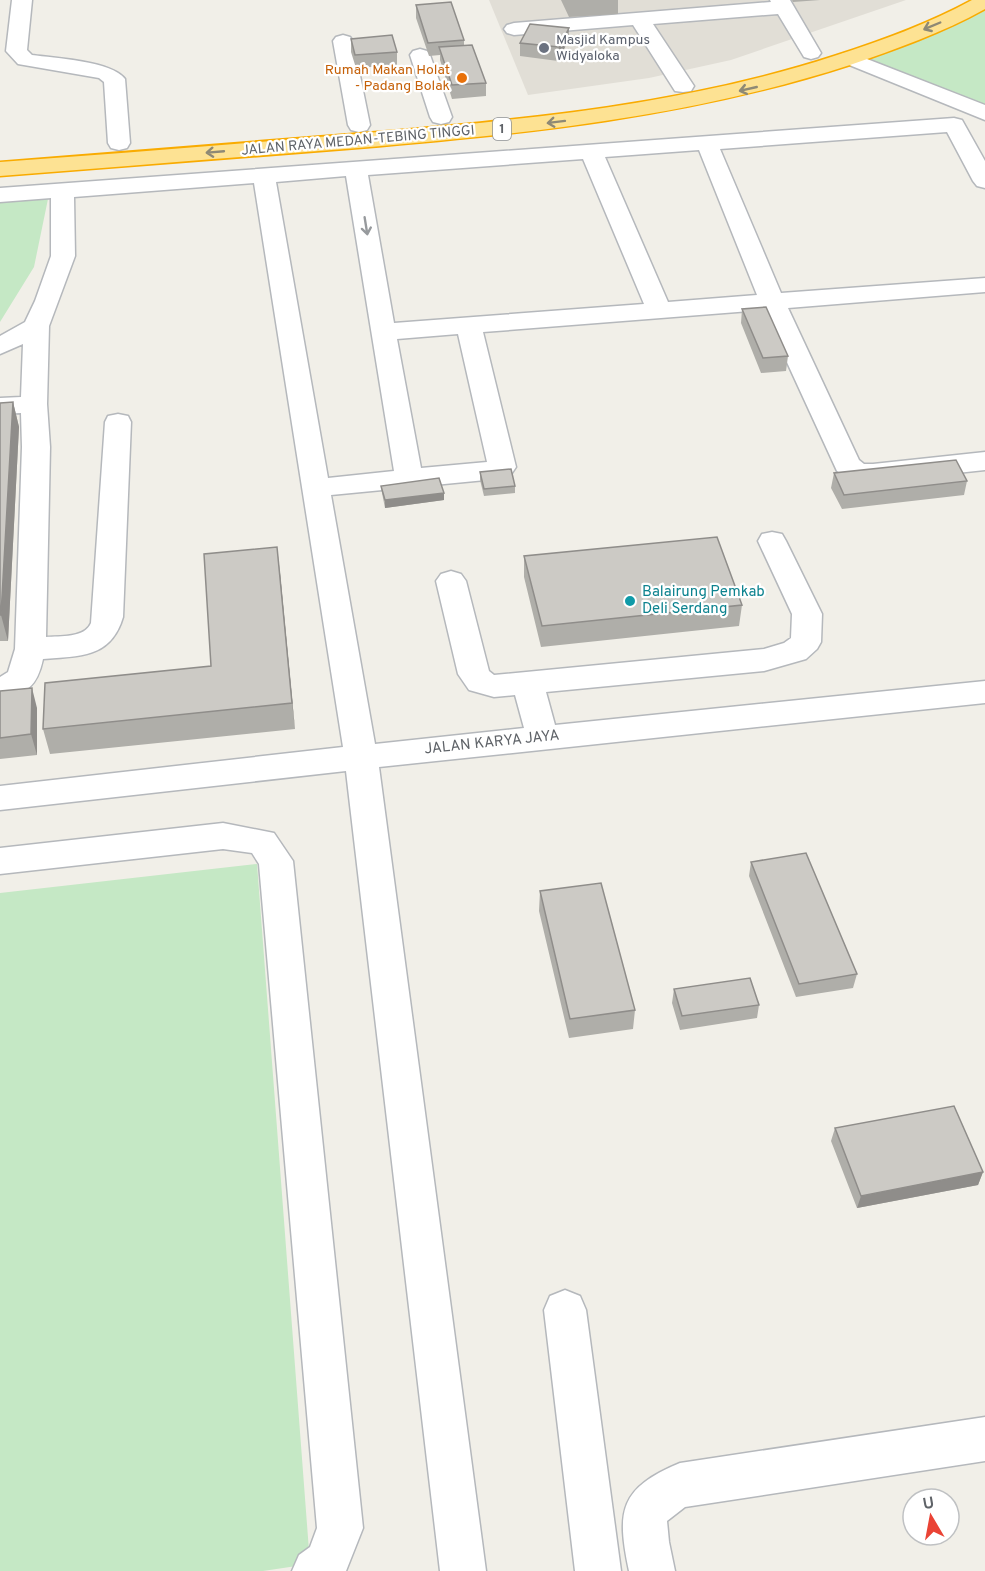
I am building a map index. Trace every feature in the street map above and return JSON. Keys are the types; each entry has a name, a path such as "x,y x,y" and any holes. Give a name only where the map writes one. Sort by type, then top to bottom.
{"highway":[{"name":"JALAN RAYA MEDAN-TEBING TINGGI","path":"0,153 359,125 631,96 684,86 811,53 878,30 949,0"},
{"name":"JALAN RAYA MEDAN-TEBING TINGGI","path":"0,170 448,134 595,118 705,99 769,84 897,41 985,1"}],"street":[{"path":"22,0 16,51 25,60 105,73 114,79 119,143"},
{"path":"514,29 640,20 782,4 811,53"},
{"path":"640,20 684,86"},
{"path":"344,41 359,125"},
{"path":"420,55 441,117"},
{"path":"849,58 985,113"},
{"path":"0,195 954,125 985,118"},
{"path":"954,125 985,181"},
{"path":"707,143 721,182 773,302 847,465 858,472 873,473 985,461"},
{"path":"591,152 659,311"},
{"path":"356,169 409,478"},
{"path":"264,176 361,757 463,1571"},
{"path":"0,688 15,684 22,678 30,648 36,447 34,404 36,326 63,256 62,191"},
{"path":"383,332 985,285"},
{"path":"0,346 36,326"},
{"path":"317,488 496,470 502,467 469,326"},
{"path":"0,406 34,404"},
{"path":"30,648 83,643 98,638 105,627 108,617 118,422"},
{"path":"451,581 474,674 480,682 494,686 764,660 795,651 806,642 807,614 772,542"},
{"path":"528,682 542,738"},
{"name":"JALAN KARYA JAYA","path":"0,798 361,757 985,692"},
{"path":"0,861 223,836 262,842 276,861 340,1528 326,1563 315,1571"},
{"path":"565,1310 598,1571"},
{"path":"652,1571 644,1533 645,1512 660,1494 680,1485 985,1439"}],"shaded area":[{"path":"489,0 906,0 731,60 649,78 528,95"}],"green space":[{"path":"985,4 985,107 861,59"},
{"path":"48,199 34,267 0,322 0,202"},
{"path":"257,864 310,1564 263,1571 0,1571 0,893"}],"building":[{"path":"451,2 464,40 428,43 416,5"},
{"path":"530,24 569,28 559,47 520,43"},
{"path":"392,35 397,52 355,55 351,39"},
{"path":"472,45 486,83 452,85 439,47"},
{"path":"766,307 788,356 763,358 742,309"},
{"path":"13,402 1,615 0,615 0,403"},
{"path":"956,460 967,481 844,495 834,473"},
{"path":"511,469 515,486 484,489 480,472"},
{"path":"439,478 444,493 385,500 381,486"},
{"name":"Balairung Pemkab Deli Serdang","path":"717,537 742,605 542,626 524,556"},
{"path":"277,547 292,703 43,729 45,683 211,666 204,554"},
{"path":"32,688 31,734 0,738 0,691"},
{"path":"806,853 857,974 799,984 751,862"},
{"path":"601,883 635,1010 570,1019 540,891"},
{"path":"750,978 759,1005 682,1016 674,989"},
{"path":"954,1106 983,1172 861,1196 835,1128"}],"place":[{"name":"Masjid Kampus Widyaloka","path":"544,48"},
{"name":"Rumah Makan Holat - Padang Bolak","path":"462,78"},
{"name":"Balairung Pemkab Deli Serdang","path":"630,601"}]}
